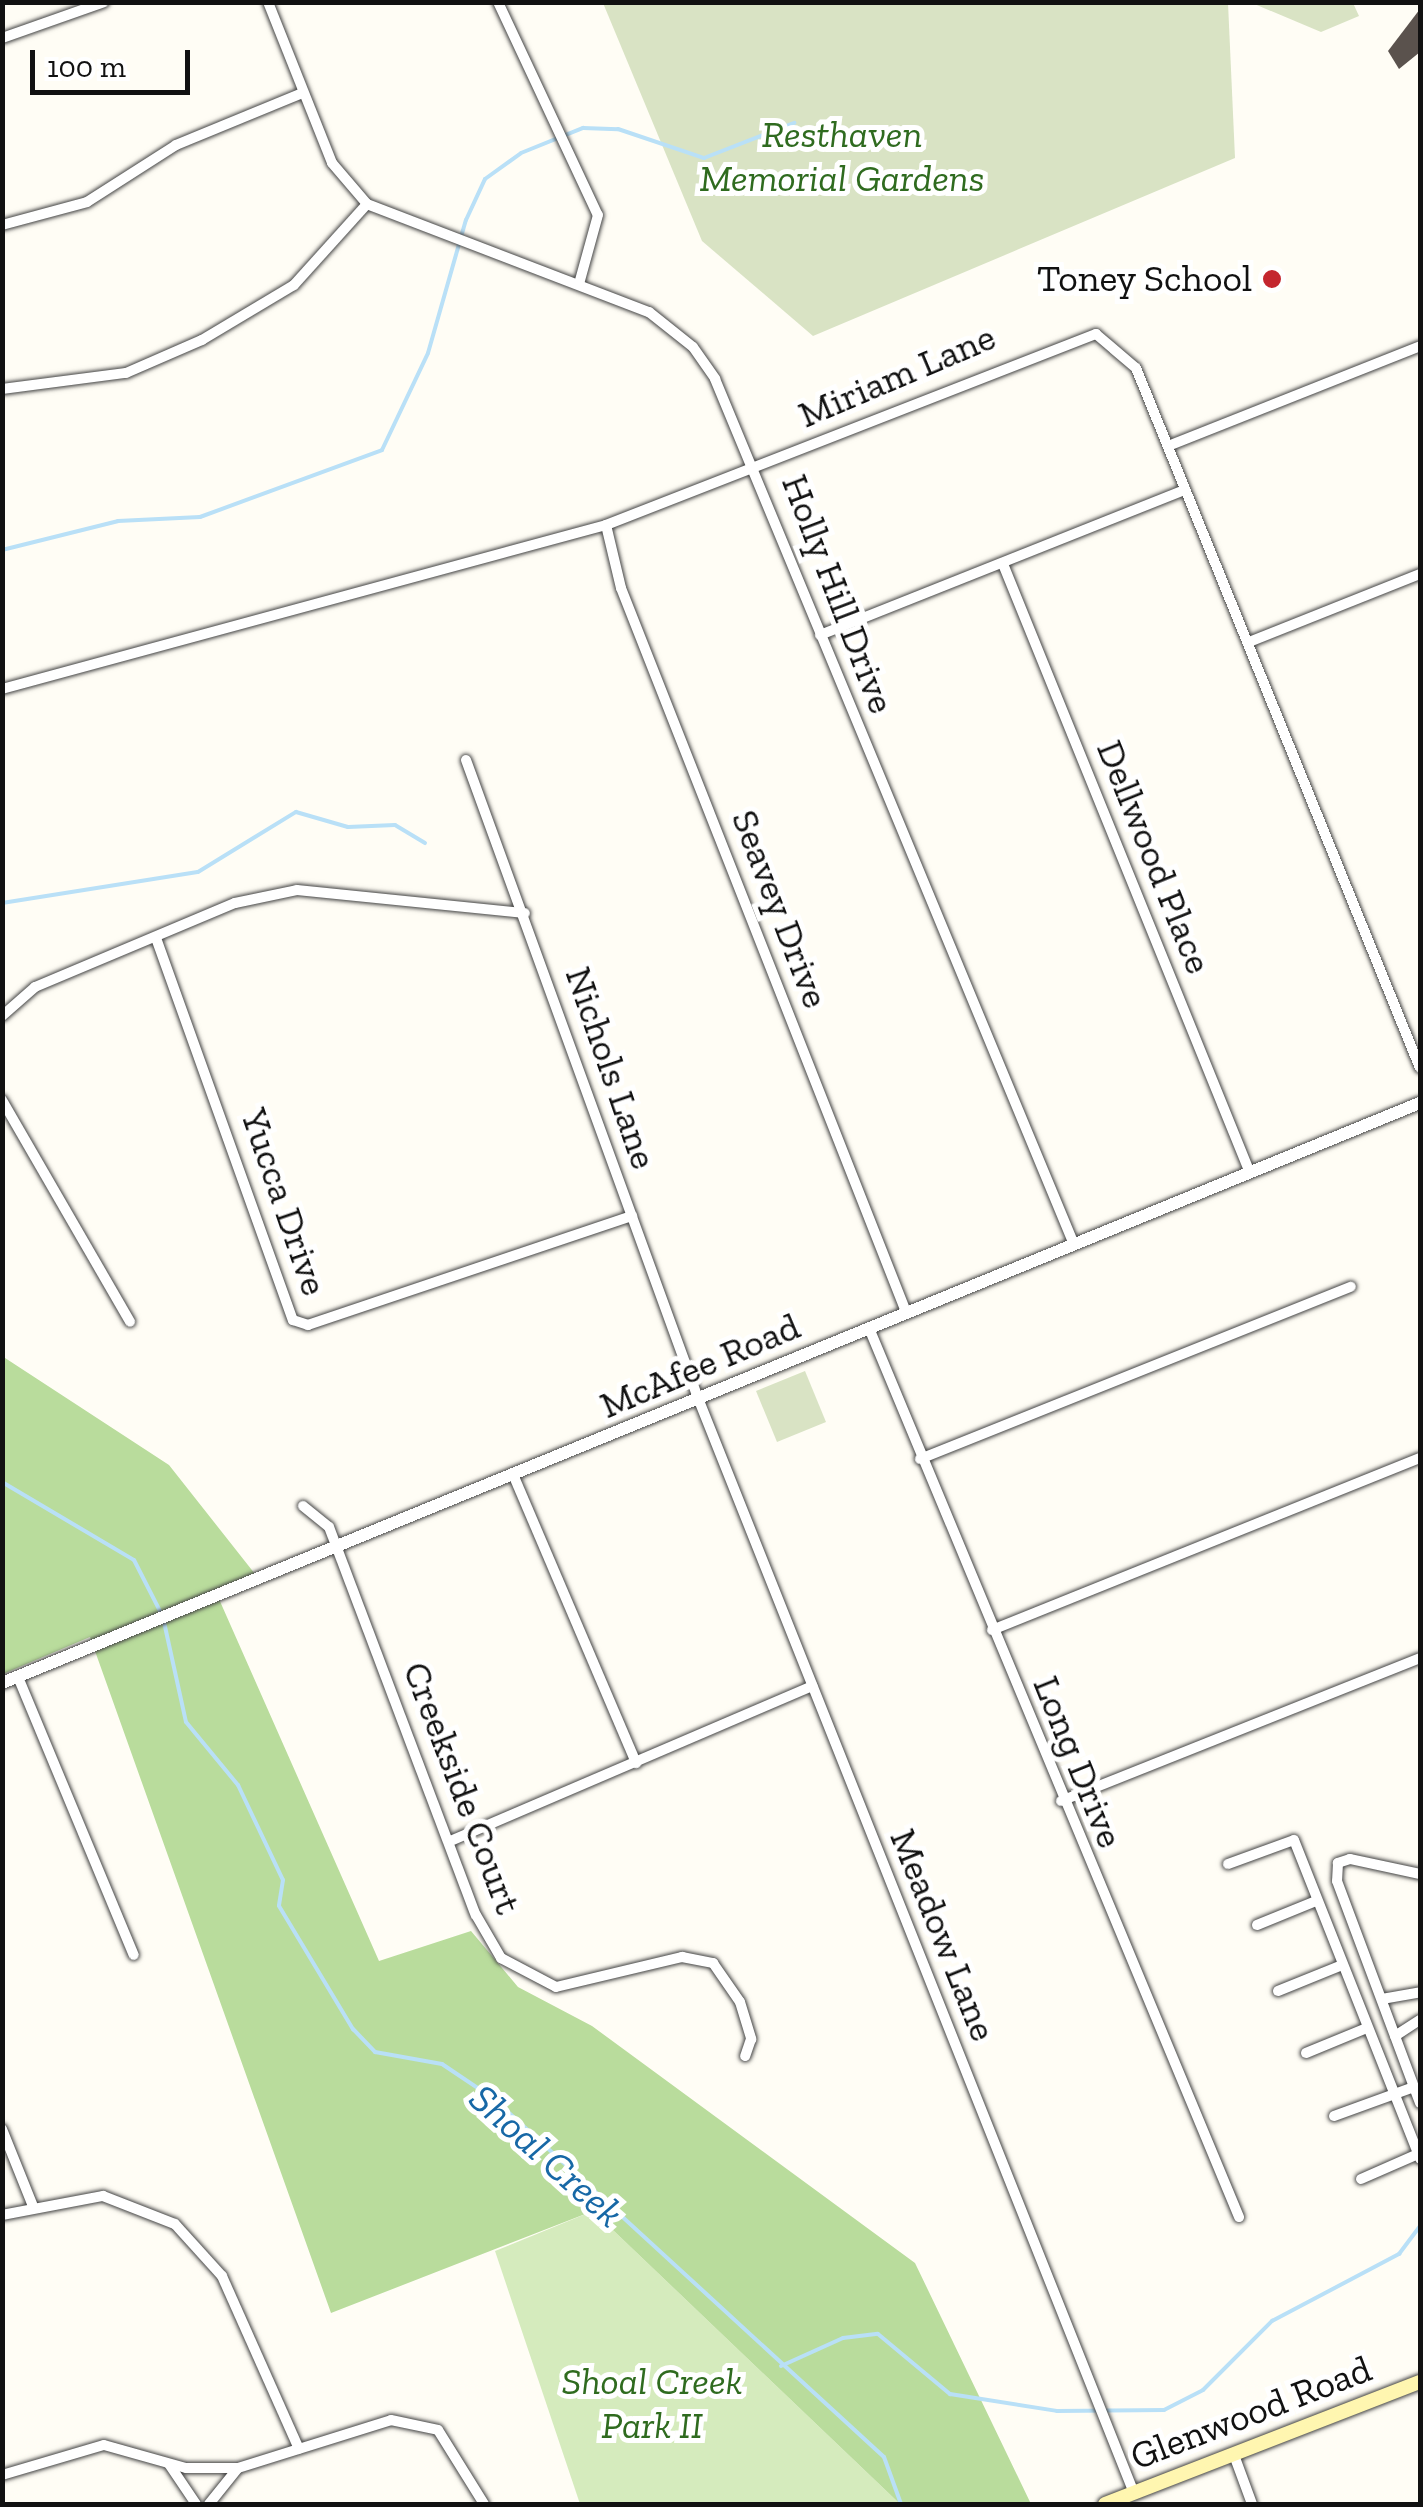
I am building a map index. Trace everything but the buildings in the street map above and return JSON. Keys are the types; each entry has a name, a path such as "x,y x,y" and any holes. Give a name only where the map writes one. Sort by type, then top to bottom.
{"main road":[{"name":"Glenwood Road","path":"1105,2504 1420,2382"}],"street":[{"path":"2,38 104,2"},
{"name":"Holly Hill Drive","path":"268,2 332,163 366,204 649,312 693,346 756,468 820,635 1074,1242"},
{"path":"498,2 598,215 579,284"},
{"path":"2,225 87,202 176,146 302,93"},
{"path":"2,389 126,373 202,340 294,285 366,204"},
{"name":"Miriam Lane","path":"2,689 606,525 1096,334 1126,352 1168,446 1420,1068"},
{"path":"1168,446 1420,346"},
{"path":"820,635 1185,490"},
{"name":"Seavey Drive","path":"606,525 621,588 906,1312"},
{"name":"Dellwood Place","path":"1003,564 1250,1173"},
{"path":"1249,642 1420,574"},
{"name":"Nichols Lane","path":"466,760 698,1398"},
{"path":"2,1016 35,987 235,903 297,890 525,914"},
{"name":"Yucca Drive","path":"156,938 292,1320 308,1325 632,1216"},
{"path":"2,1100 130,1322"},
{"name":"McAfee Road","path":"2,1683 339,1552 698,1398 1420,1102"},
{"path":"920,1459 1350,1288"},
{"name":"Long Drive","path":"868,1328 1061,1801 1239,2218"},
{"name":"Meadow Lane","path":"698,1398 1134,2493"},
{"path":"992,1630 1420,1458"},
{"path":"516,1479 636,1762"},
{"name":"Creekside Court","path":"302,1506 323,1518 339,1552 453,1840 483,1931 512,1969 540,1985 572,1986 682,1957 713,1964 740,2002 751,2039 745,2056"},
{"path":"1061,1801 1420,1658"},
{"path":"18,1677 134,1955"},
{"path":"453,1840 812,1686"},
{"path":"1228,1864 1294,1840 1420,2156 1360,2179"},
{"path":"1420,1874 1338,1863 1420,2103"},
{"path":"1257,1925 1316,1901"},
{"path":"1278,1991 1342,1965"},
{"path":"1382,1999 1420,1992"},
{"path":"1395,2036 1420,2020"},
{"path":"1306,2053 1368,2028"},
{"path":"1380,2058 1400,2050"},
{"path":"1334,2116 1414,2087"},
{"path":"2,2129 33,2206"},
{"path":"2,2215 33,2206 102,2196 145,2208 204,2250 299,2449"},
{"path":"2,2475 104,2445 167,2462 238,2468 391,2420 416,2423 451,2444 484,2504"},
{"path":"1234,2455 1252,2504"},
{"path":"167,2462 196,2504"},
{"path":"209,2504 238,2468"}],"green space":[{"name":"Resthaven Memorial Gardens","path":"603,3 1228,3 1235,158 813,336 702,241"},
{"path":"1252,3 1353,3 1359,16 1321,32"},
{"path":"2,1356 169,1465 255,1574 215,1590 379,1961 471,1931 518,1987 592,2026 915,2263 1031,2504 900,2504 593,2211 331,2313 90,1637 3,1674"},
{"path":"805,1371 826,1422 777,1442 756,1391"},
{"name":"Shoal Creek Park II","path":"593,2211 900,2504 580,2504 495,2251"}],"waterway":[{"path":"2,550 118,521 200,517 382,450 428,353 466,220 485,179 521,153 583,128 618,129 704,158 794,123"},
{"path":"2,903 198,872 296,812 348,827 395,825 425,843"},
{"name":"Shoal Creek","path":"2,1482 134,1560 161,1613"},
{"name":"Shoal Creek","path":"164,1622 186,1722 238,1785 283,1880 279,1906 353,2029 375,2052 442,2064 494,2099 884,2457 901,2504"},
{"path":"781,2366 843,2338 878,2334 950,2394 1057,2411 1164,2410 1203,2390 1272,2321 1399,2254 1420,2226"}],"place":[{"name":"Toney School","path":"1272,279"}]}
